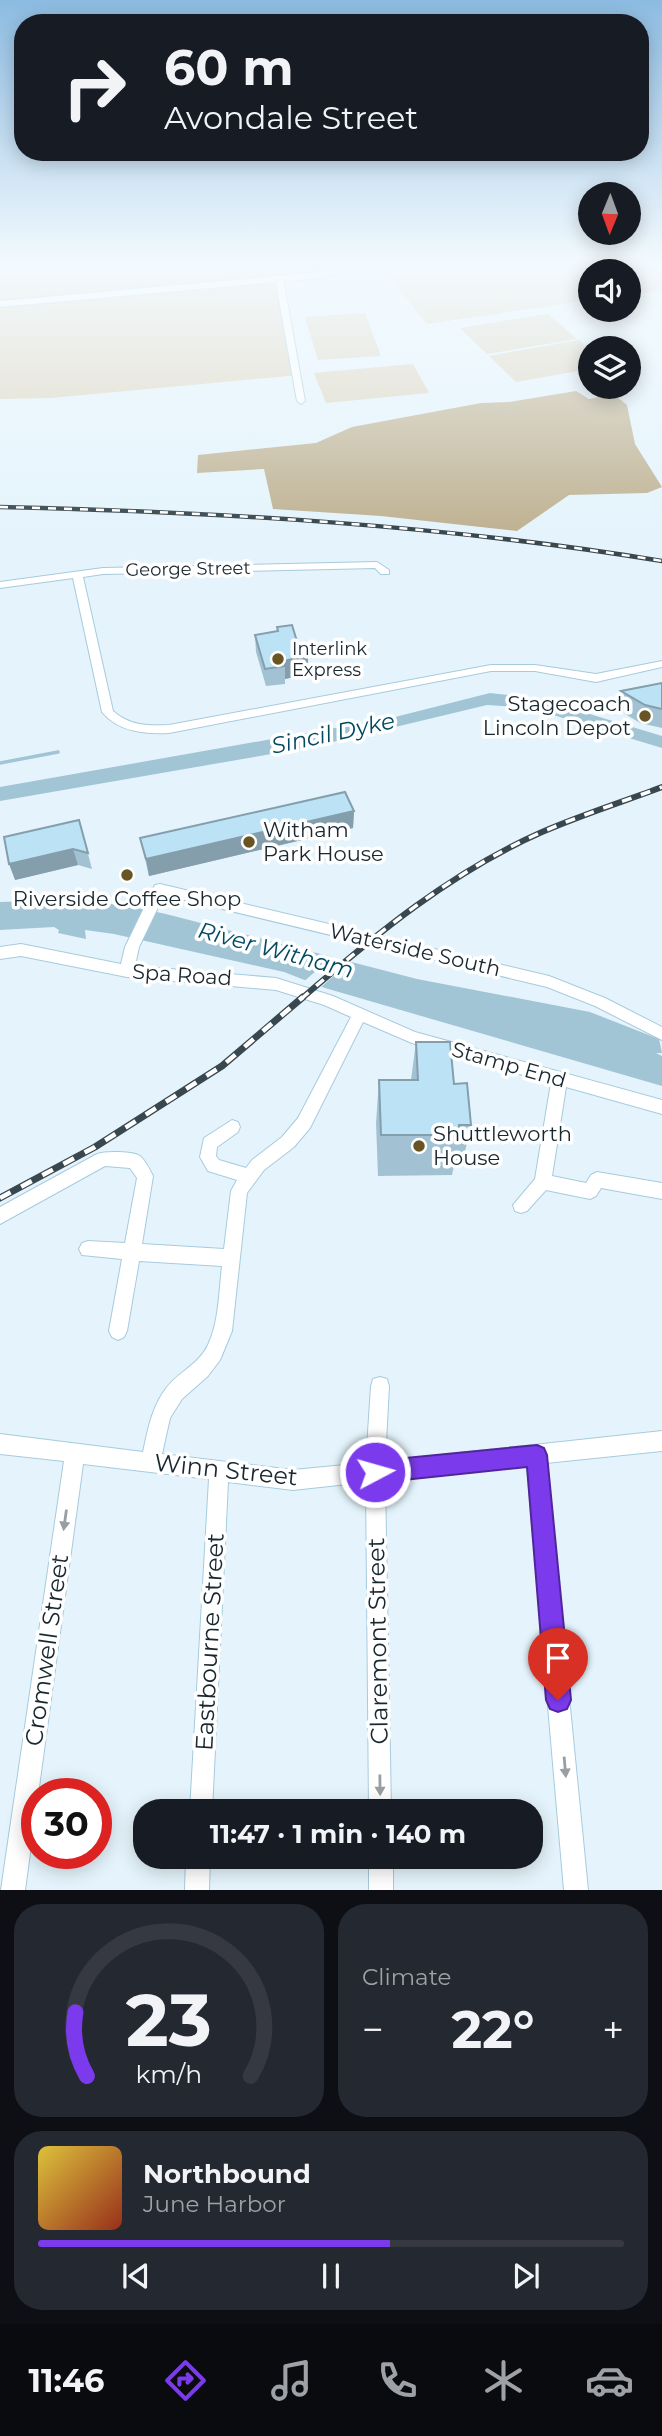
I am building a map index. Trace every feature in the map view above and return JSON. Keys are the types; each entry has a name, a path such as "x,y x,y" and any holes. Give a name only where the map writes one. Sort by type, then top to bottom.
{"street":[{"path":"292,351 301,401"},
{"name":"George Street","path":"0,585 103,571 382,564"},
{"path":"77,575 108,712 118,723 140,730 169,729 491,668 535,668 596,678 662,664"},
{"name":"Waterside South","path":"127,971 132,947 160,890 549,982 580,993 662,1034"},
{"name":"Spa Road","path":"0,953 21,950 127,971 264,981 316,996 359,1015"},
{"path":"150,1463 161,1415 174,1392 202,1370 214,1354 223,1331 229,1258 239,1191 247,1176 288,1142 304,1123 359,1015"},
{"name":"Stamp End","path":"359,1015 412,1037 662,1107"},
{"path":"521,1205 542,1182 559,1080"},
{"path":"232,1127 210,1143 208,1157 214,1166 247,1176"},
{"path":"0,1216 103,1159 134,1161 145,1176 118,1331"},
{"path":"542,1182 590,1191 597,1180 662,1191"},
{"path":"88,1249 229,1258"},
{"name":"Claremont Street","path":"380,1386 375,1472 380,1799"},
{"name":"Winn Street","path":"0,1444 293,1480 662,1441"},
{"name":"Cromwell Street","path":"13,1890 75,1452"},
{"path":"537,1455 576,1890"},
{"name":"Eastbourne Street","path":"202,1799 219,1472"},
{"path":"197,1890 198,1869"},
{"path":"381,1869 381,1890"}],"shaded area":[{"path":"0,351 294,351 300,375 51,398 0,399"},
{"path":"315,351 379,351 381,356 318,360"},
{"path":"516,351 578,351 578,371 516,382 489,356"},
{"path":"413,364 429,393 326,403 314,373"},
{"path":"576,391 578,399 619,399 627,405 635,444 662,487 647,493 569,495 517,531 381,516 273,509 264,469 197,473 198,455 316,443 352,427 481,403 509,402"}],"water":[{"name":"Sincil Dyke","path":"490,693 537,698 662,736 662,748 530,708 487,705 312,747 0,801 0,787 391,718"},
{"name":"River Witham","path":"62,900 123,905 166,914 417,979 590,1012 659,1039 662,1053 656,1053 662,1056 662,1086 325,988 284,972 114,934 85,930 86,939 58,933 59,930 54,927 0,930 0,902"}],"pier":[{"path":"337,953 354,958 320,988 302,983"}],"building":[{"path":"292,625 299,648 305,647 308,656 283,661 285,666 265,669 255,635 278,631 277,627"},
{"path":"662,683 662,709 645,705 621,691"},
{"path":"345,792 354,811 146,859 140,838"},
{"path":"79,820 88,853 73,849 9,864 4,837"},
{"path":"416,1042 450,1042 454,1084 467,1083 471,1125 459,1125 460,1135 381,1135 379,1080 418,1080"}],"waterway":[{"path":"0,763 58,752"}],"railway":[{"path":"0,507 166,512 332,522 497,538 662,561"},
{"path":"301,999 386,929 476,866 542,832 662,787"},
{"path":"0,1198 95,1147 222,1066 303,997"}],"place":[{"name":"Interlink Express","path":"278,659"},
{"name":"Stagecoach Lincoln Depot","path":"645,716"},
{"name":"Witham Park House","path":"249,842"},
{"name":"Riverside Coffee Shop","path":"127,875"},
{"name":"Shuttleworth House","path":"419,1146"}],"route":[{"path":"375,1472 537,1455 558,1700"}]}
